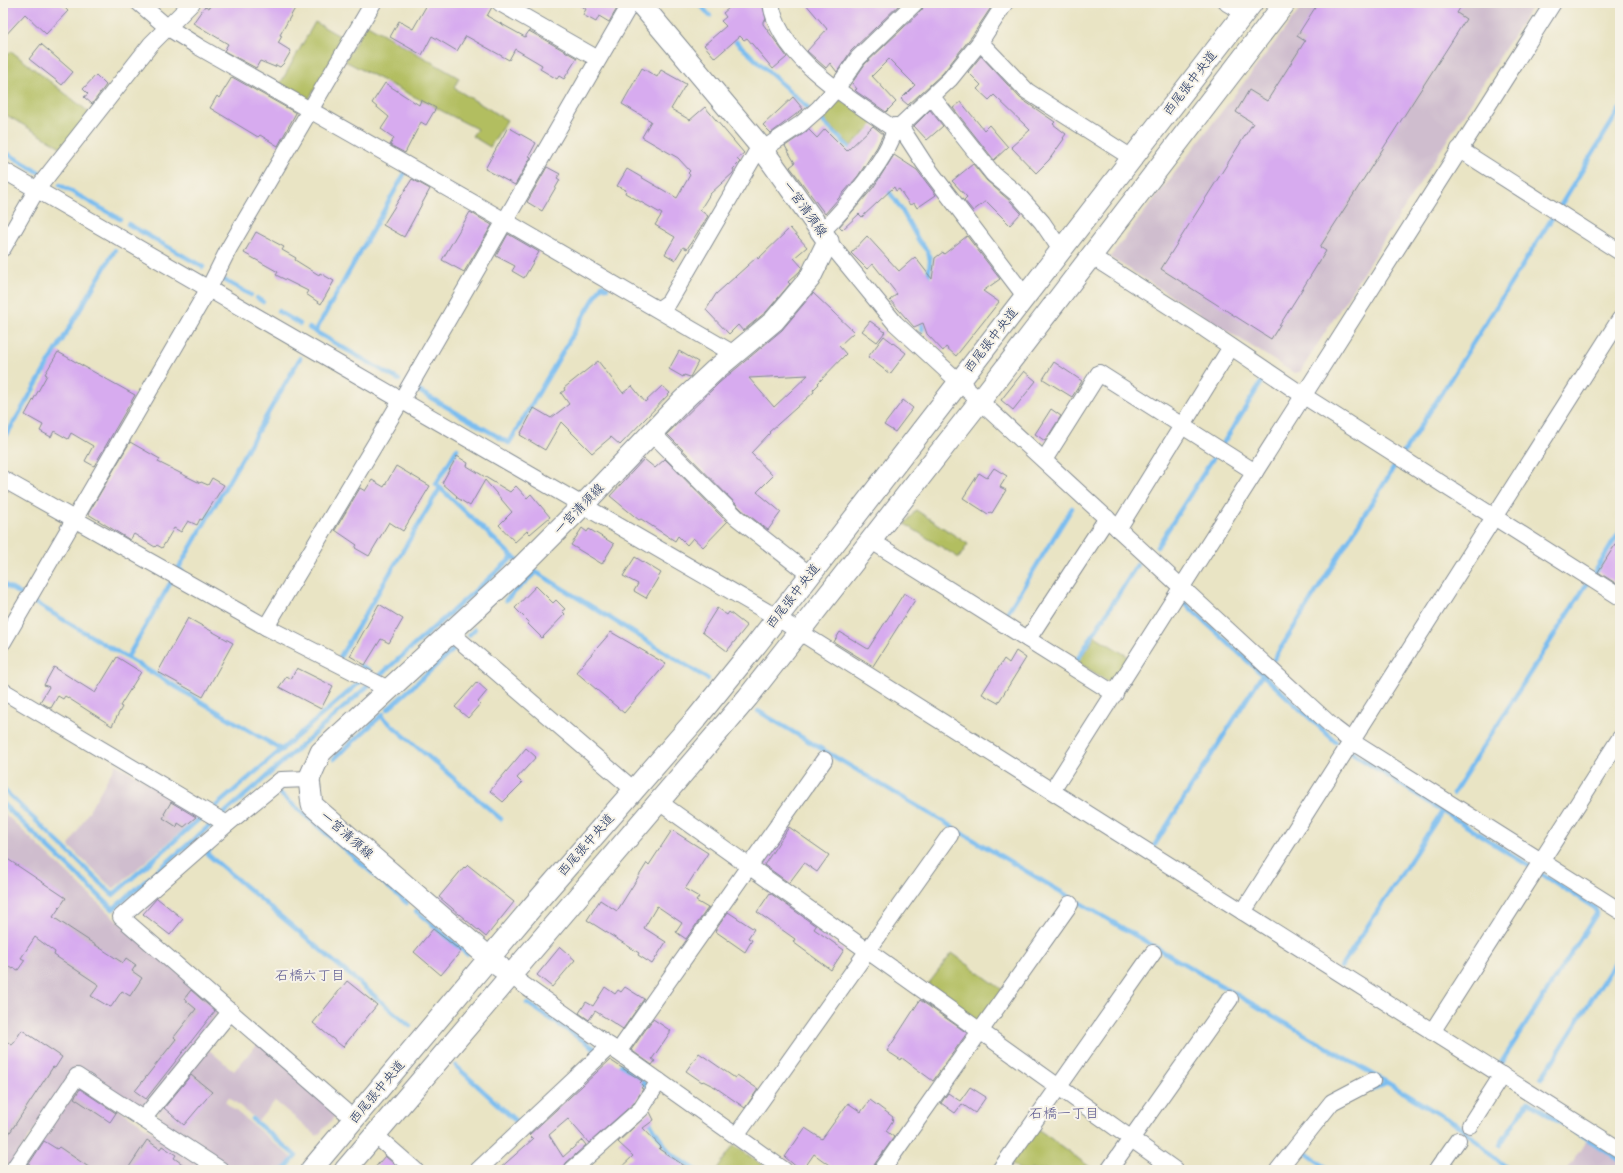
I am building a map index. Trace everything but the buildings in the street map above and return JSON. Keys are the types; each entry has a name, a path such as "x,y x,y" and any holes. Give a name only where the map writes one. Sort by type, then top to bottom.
{"main road":[{"name":"一宮清須線","path":"511,976 312,806 309,779 321,752 522,566 582,506 682,401 734,354 774,321 810,278 825,236 761,148 640,3"},
{"name":"西尾張中央道","path":"345,1170 748,697 980,401 1285,3"},
{"name":"西尾張中央道","path":"311,1170 490,958 696,719 810,575 1132,158 1241,6"}],"street":[{"path":"139,3 167,27 310,111 659,309 734,354"},
{"path":"3,248 37,189 151,44 192,3"},
{"path":"3,642 209,288 229,248 373,3"},
{"path":"500,3 598,59"},
{"path":"266,628 402,399 631,3"},
{"path":"771,3 773,16 780,33 808,65 890,127 897,126 932,97 950,79 980,42 1005,3"},
{"path":"659,309 669,302 761,148 801,124 818,109 837,88 858,58 915,3"},
{"path":"1052,791 1553,3"},
{"path":"980,42 1027,91 1132,158"},
{"path":"932,97 994,174 1017,194 1042,222 1061,250"},
{"path":"897,126 890,145 825,236 895,323 1334,728 1351,741 1620,911"},
{"path":"897,126 924,164 1025,296"},
{"path":"1459,149 1620,252"},
{"path":"3,170 402,399 582,506 776,617 1620,1150"},
{"path":"1091,256 1304,396 1620,597"},
{"path":"1242,912 1620,319"},
{"path":"1028,639 1182,425 1231,347"},
{"path":"1044,460 1099,373 1256,472"},
{"path":"651,432 736,518 810,575"},
{"path":"3,479 266,628 388,689"},
{"path":"870,540 1115,694"},
{"path":"451,633 634,790"},
{"path":"3,691 227,824"},
{"path":"1432,1032 1620,738"},
{"path":"478,1170 614,1049 749,866 824,760"},
{"path":"309,779 281,780 227,824 121,917 354,1119"},
{"path":"659,802 1175,1170"},
{"path":"736,1136 950,835"},
{"path":"882,1170 1070,904"},
{"path":"1000,1170 1153,953"},
{"path":"511,976 784,1170"},
{"path":"1109,1170 1230,999"},
{"path":"143,1119 231,1011"},
{"path":"1470,1125 1502,1075"},
{"path":"13,1170 77,1076 221,1170"},
{"path":"572,1170 641,1109 659,1081"},
{"path":"1278,1170 1332,1102 1372,1081"},
{"path":"375,1135 415,1170"},
{"path":"1437,1170 1458,1140"}],"shaded area":[{"path":"1305,3 1534,3 1300,372 1294,373 1110,257"},
{"path":"116,764 202,814 113,889 69,846"},
{"path":"3,812 112,916 219,1007 219,1011 145,1109 139,1110 76,1067 12,1163 6,1165 3,1163"},
{"path":"260,1041 340,1111 317,1136 275,1101 258,1121 229,1097 225,1102 292,1158 282,1170 229,1170 161,1125 158,1109 209,1050 234,1071"},
{"path":"81,1084 210,1170 19,1170"},
{"path":"1586,1141 1620,1162 1620,1170 1567,1170"}],"green space":[{"path":"315,22 345,39 308,100 280,84"},
{"path":"366,24 459,78 454,88 507,120 490,147 472,136 477,129 345,61"},
{"path":"11,51 90,113 64,149 3,113 3,59"},
{"path":"838,98 875,122 851,146 819,115"},
{"path":"916,510 968,544 959,558 905,524"},
{"path":"1095,636 1132,659 1115,686 1078,662"},
{"path":"952,953 1004,991 977,1023 926,987"},
{"path":"1035,1127 1094,1170 1020,1170 1011,1163"},
{"path":"734,1145 769,1170 716,1170"}],"waterway":[{"path":"699,3 710,16"},
{"path":"731,37 808,108"},
{"path":"1559,208 1620,109"},
{"path":"817,116 854,152"},
{"path":"3,151 39,172"},
{"path":"315,332 406,171"},
{"path":"877,175 900,207 919,241 928,252 930,260 928,280"},
{"path":"60,185 120,219"},
{"path":"1403,454 1554,215"},
{"path":"128,224 203,267"},
{"path":"3,441 115,250"},
{"path":"224,280 251,295"},
{"path":"419,391 509,443 602,285 607,288"},
{"path":"257,298 263,302"},
{"path":"278,311 300,324"},
{"path":"922,330 923,317"},
{"path":"309,328 399,380"},
{"path":"1222,445 1264,378 1232,357"},
{"path":"182,571 178,569 300,358"},
{"path":"457,449 436,484 513,557"},
{"path":"1157,547 1217,452"},
{"path":"1274,659 1398,461"},
{"path":"340,657 440,488"},
{"path":"1007,620 1004,618 1072,508"},
{"path":"1593,575 1620,531"},
{"path":"376,679 513,557 520,561"},
{"path":"1075,663 1137,565"},
{"path":"528,567 708,679"},
{"path":"506,600 536,572"},
{"path":"127,658 171,582"},
{"path":"1453,794 1588,582"},
{"path":"3,584 22,595"},
{"path":"1180,599 1336,742"},
{"path":"32,601 282,750"},
{"path":"469,635 475,629"},
{"path":"388,709 453,650"},
{"path":"361,666 369,670"},
{"path":"1154,846 1262,675"},
{"path":"216,806 360,682"},
{"path":"3,804 113,909 258,784 370,684"},
{"path":"758,711 1056,889 1388,1083 1462,1128 1509,1170"},
{"path":"334,759 383,714"},
{"path":"381,716 501,819"},
{"path":"1352,753 1529,866"},
{"path":"3,789 113,895 205,814"},
{"path":"275,792 277,791 407,903"},
{"path":"1341,967 1443,810"},
{"path":"210,850 206,853 410,1026"},
{"path":"1499,1066 1597,913 1595,908 1542,874"},
{"path":"416,911 467,954"},
{"path":"1542,1078 1620,954"},
{"path":"527,1003 597,1050 594,1053"},
{"path":"621,1065 649,1087"},
{"path":"456,1066 518,1123 521,1120"},
{"path":"1372,1090 1388,1083"},
{"path":"1500,1145 1528,1101 1620,1160"},
{"path":"647,1118 670,1153 696,1170"},
{"path":"252,1119 296,1156 284,1170"},
{"path":"1303,1151 1330,1170"}],"district":[{"name":"石橋六丁目","path":"310,975"},
{"name":"石橋一丁目","path":"1064,1113"}]}
